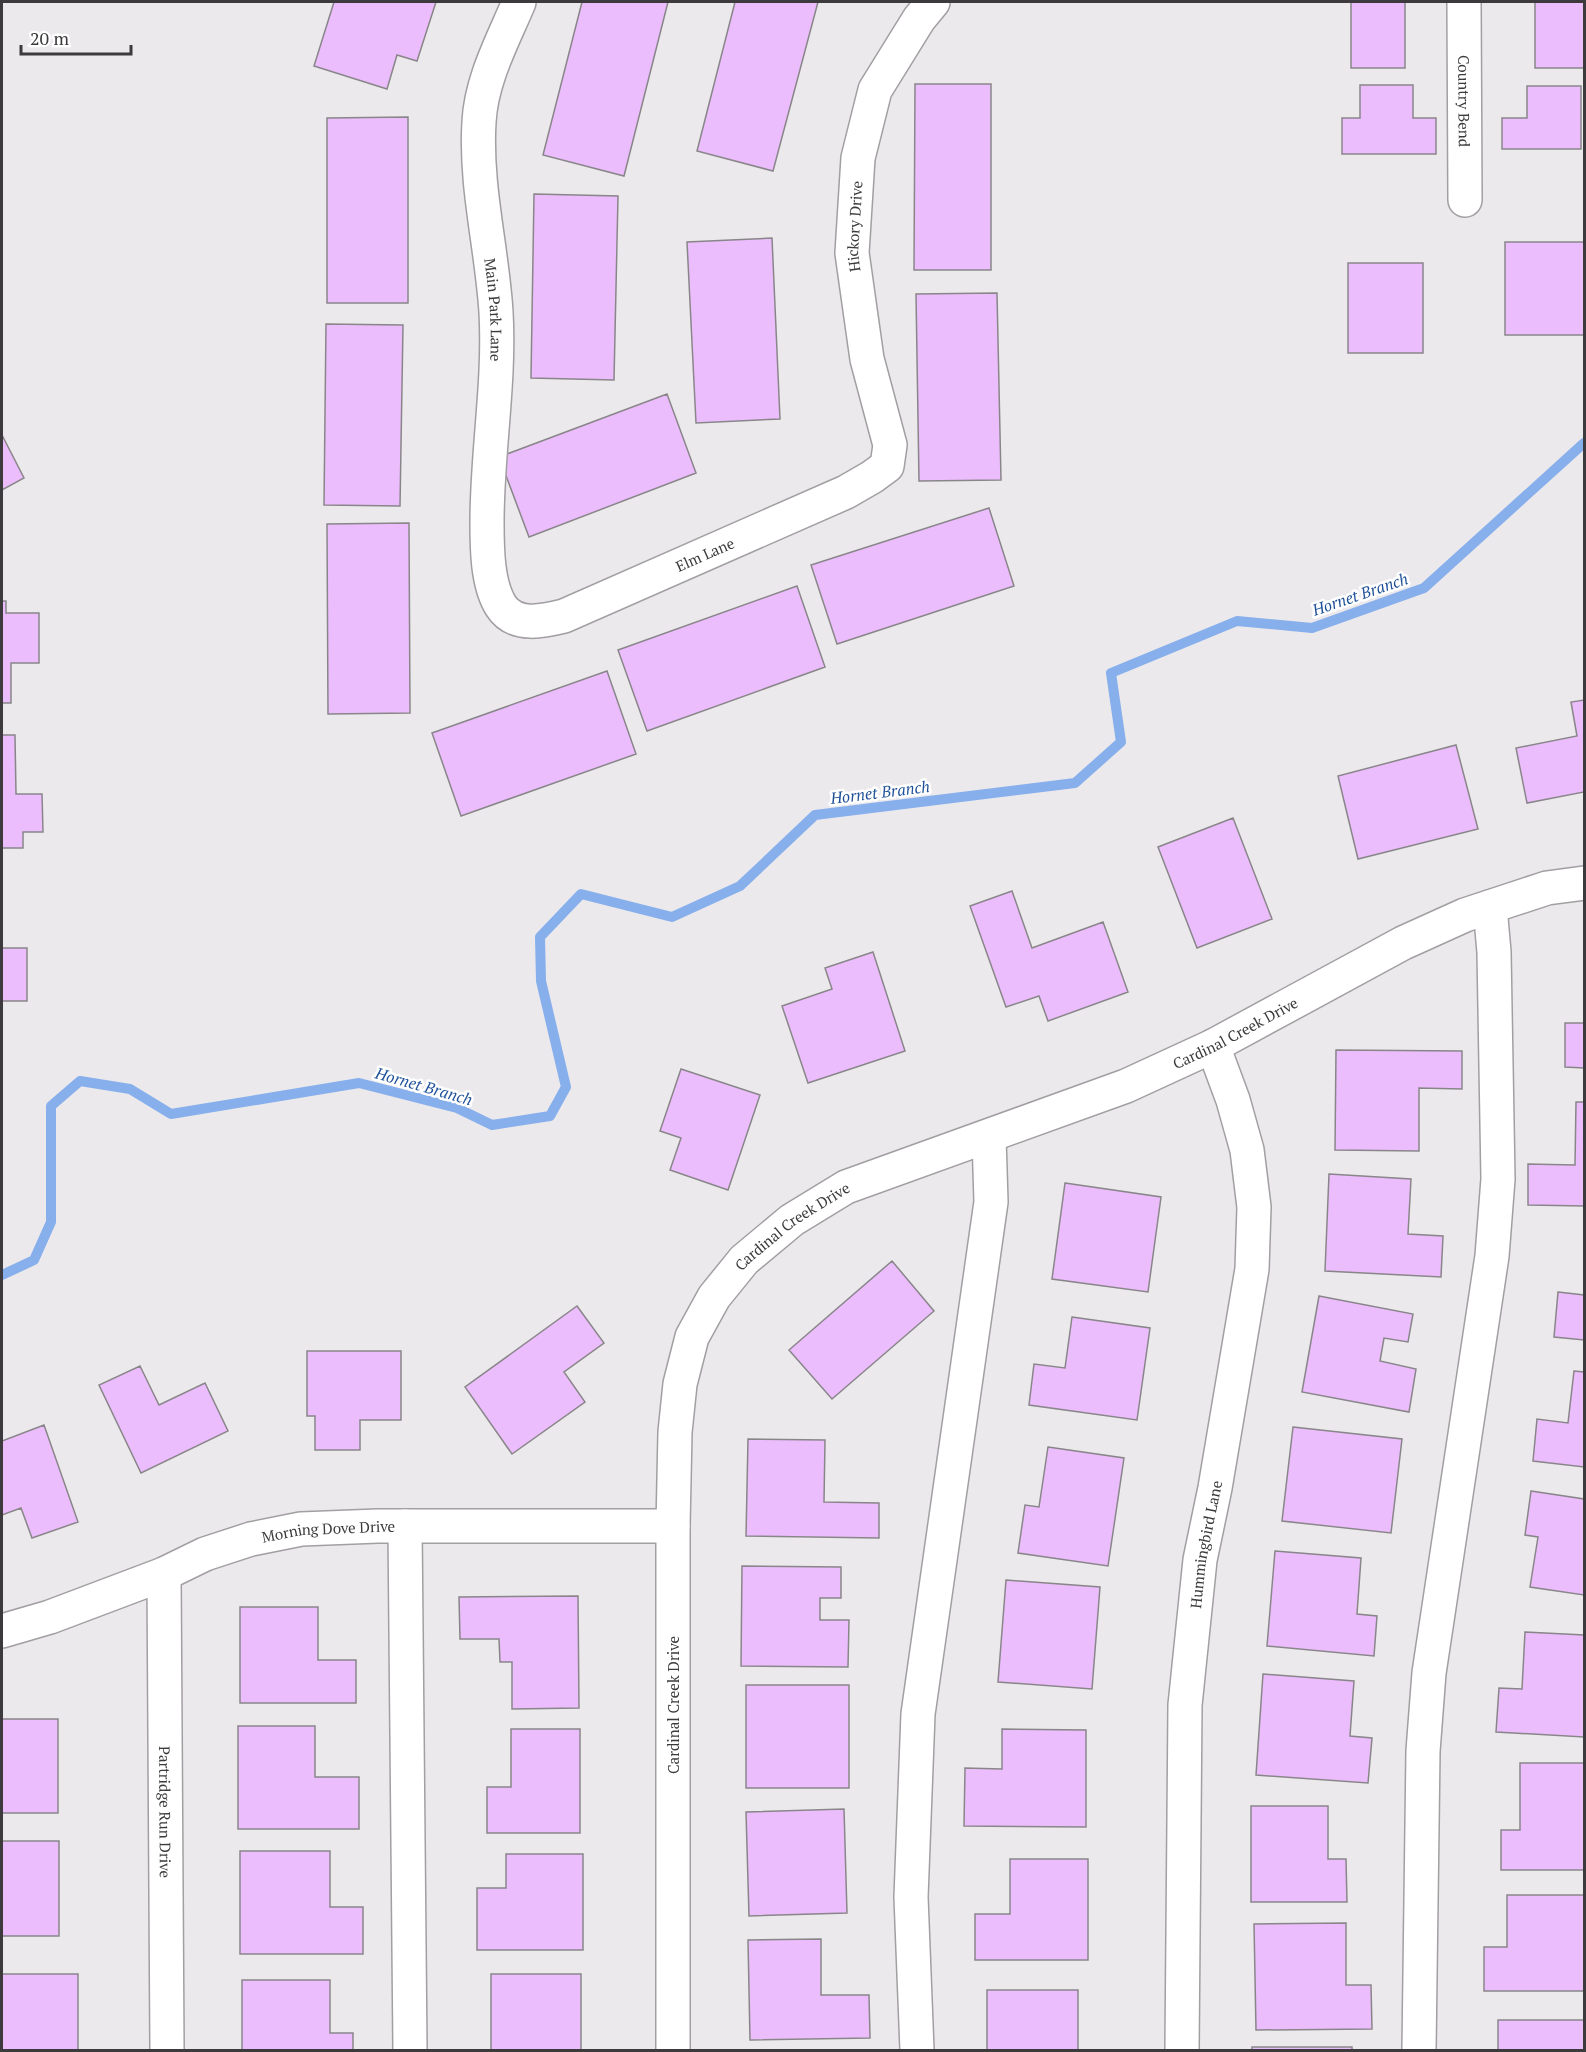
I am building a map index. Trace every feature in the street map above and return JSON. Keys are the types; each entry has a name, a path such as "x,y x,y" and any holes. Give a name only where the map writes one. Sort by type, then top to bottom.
{"street":[{"name":"Main Park Lane","path":"517,619 502,607 493,584 487,554 487,495 496,362 496,312 478,170 478,120 487,79 519,2"},
{"name":"Hickory Drive","path":"887,466 890,445 867,359 852,253 858,158 875,90 919,19 933,2"},
{"name":"Country Bend","path":"1464,2 1465,200"},
{"name":"Elm Lane","path":"517,619 537,622 564,616 846,492 887,466"},
{"name":"Cardinal Creek Drive","path":"674,2050 673,1526 675,1432 680,1384 692,1337 714,1298 744,1260 792,1220 846,1188 1126,1086 1213,1046 1403,943 1465,915 1547,888 1584,883"},
{"path":"1419,2050 1423,1751 1429,1673 1492,1256 1498,1179 1494,952 1490,907"},
{"name":"Hummingbird Lane","path":"1182,2050 1185,1705 1200,1560 1215,1488 1252,1269 1254,1207 1246,1150 1233,1100 1213,1046"},
{"path":"917,2050 911,1897 918,1714 991,1202 989,1137"},
{"path":"405,1526 410,2050"},
{"name":"Morning Dove Drive","path":"2,1631 50,1617 164,1574 205,1554 251,1539 291,1531 312,1528 405,1526 673,1526"},
{"name":"Partridge Run Drive","path":"164,1574 167,2050"}],"building":[{"path":"334,2 436,2 417,61 397,55 387,89 314,66"},
{"path":"582,2 668,2 624,176 543,155"},
{"path":"735,2 818,2 773,171 697,151"},
{"path":"1351,2 1405,2 1405,68 1351,68"},
{"path":"1535,2 1584,2 1584,68 1535,68"},
{"path":"915,84 991,84 991,270 914,270"},
{"path":"1360,85 1413,85 1413,118 1436,118 1436,154 1342,154 1342,118 1360,118"},
{"path":"1527,86 1581,86 1581,149 1502,149 1502,118 1527,118"},
{"path":"408,117 408,303 327,303 327,118"},
{"path":"534,194 618,196 614,380 531,378"},
{"path":"772,238 780,419 696,423 687,242"},
{"path":"1505,242 1584,242 1584,335 1505,335"},
{"path":"1348,263 1423,263 1423,353 1348,353"},
{"path":"997,293 1001,480 919,481 916,294"},
{"path":"326,324 403,325 400,506 324,505"},
{"path":"667,394 696,473 529,537 499,457"},
{"path":"2,435 24,478 2,490"},
{"path":"989,508 1014,586 837,644 811,565"},
{"path":"409,523 410,713 328,714 327,524"},
{"path":"797,586 825,667 647,731 618,650"},
{"path":"2,601 6,601 6,613 39,613 39,663 11,663 11,703 2,703"},
{"path":"607,671 636,754 461,816 432,733"},
{"path":"1584,700 1584,792 1527,803 1516,748 1577,736 1571,702"},
{"path":"2,735 15,735 16,794 42,794 43,832 23,832 23,848 2,848"},
{"path":"1456,745 1478,829 1358,859 1338,776"},
{"path":"1233,818 1272,919 1197,948 1158,847"},
{"path":"1012,891 1032,948 1103,922 1128,992 1048,1021 1039,996 1006,1007 970,906"},
{"path":"2,948 27,948 27,1001 2,1001"},
{"path":"873,952 905,1051 808,1083 782,1006 832,989 825,968"},
{"path":"1565,1023 1584,1023 1584,1068 1565,1067"},
{"path":"1336,1050 1462,1051 1462,1089 1419,1088 1419,1151 1335,1150"},
{"path":"681,1069 760,1095 728,1190 670,1170 681,1138 660,1131"},
{"path":"1576,1102 1584,1102 1584,1206 1528,1205 1528,1164 1575,1165"},
{"path":"1329,1174 1411,1179 1408,1234 1443,1236 1441,1277 1325,1271"},
{"path":"1065,1183 1161,1197 1148,1292 1052,1279"},
{"path":"892,1261 934,1311 832,1399 789,1350"},
{"path":"1558,1292 1584,1295 1584,1340 1554,1337"},
{"path":"1319,1296 1413,1314 1408,1342 1384,1338 1380,1361 1416,1369 1409,1412 1302,1392"},
{"path":"577,1306 604,1343 564,1372 585,1402 512,1454 465,1387"},
{"path":"1072,1317 1150,1328 1137,1420 1029,1405 1034,1364 1065,1368"},
{"path":"307,1351 401,1351 401,1420 360,1420 360,1450 315,1450 315,1416 307,1416"},
{"path":"140,1366 159,1405 205,1383 228,1431 141,1473 99,1385"},
{"path":"1574,1371 1584,1372 1584,1467 1533,1461 1537,1419 1568,1423"},
{"path":"44,1425 78,1522 32,1538 21,1508 2,1515 2,1441"},
{"path":"1293,1427 1402,1439 1391,1533 1282,1521"},
{"path":"748,1439 825,1440 824,1502 879,1503 879,1538 746,1536"},
{"path":"1048,1447 1124,1458 1108,1566 1018,1553 1025,1505 1039,1507"},
{"path":"1531,1491 1584,1499 1584,1595 1530,1587 1538,1537 1525,1535"},
{"path":"1275,1551 1361,1558 1357,1614 1377,1616 1374,1656 1267,1646"},
{"path":"742,1566 841,1567 841,1598 820,1598 820,1620 849,1620 848,1667 741,1666"},
{"path":"1006,1580 1100,1587 1092,1689 998,1682"},
{"path":"578,1596 579,1708 512,1709 512,1662 500,1662 499,1639 460,1639 459,1597"},
{"path":"240,1607 318,1607 318,1660 356,1660 356,1703 240,1703"},
{"path":"1525,1632 1584,1635 1584,1737 1496,1732 1499,1688 1522,1689"},
{"path":"1263,1674 1354,1681 1350,1736 1372,1738 1368,1783 1256,1775"},
{"path":"746,1685 849,1685 849,1788 746,1788"},
{"path":"2,1719 58,1719 58,1813 2,1813"},
{"path":"238,1726 315,1726 315,1777 359,1777 359,1829 238,1829"},
{"path":"511,1729 580,1729 580,1833 487,1833 487,1787 511,1787"},
{"path":"1002,1729 1086,1730 1086,1827 964,1826 965,1768 1002,1769"},
{"path":"1520,1763 1584,1763 1584,1870 1501,1870 1501,1830 1520,1830"},
{"path":"1251,1806 1328,1806 1328,1859 1346,1859 1347,1902 1251,1902"},
{"path":"844,1809 847,1913 749,1916 746,1812"},
{"path":"2,1841 59,1841 59,1936 2,1936"},
{"path":"240,1851 330,1851 330,1907 363,1907 363,1954 240,1954"},
{"path":"506,1854 583,1854 583,1950 477,1950 477,1888 506,1888"},
{"path":"1010,1859 1088,1859 1088,1960 975,1960 975,1914 1010,1914"},
{"path":"1507,1895 1584,1895 1584,1991 1484,1991 1484,1947 1507,1947"},
{"path":"1346,1923 1346,1985 1371,1985 1372,2029 1256,2030 1254,1924"},
{"path":"821,1939 821,1995 869,1995 870,2038 750,2040 748,1940"},
{"path":"2,1974 78,1974 78,2050 2,2050"},
{"path":"491,1974 581,1974 581,2050 491,2050"},
{"path":"242,1980 330,1980 330,2033 353,2033 353,2050 242,2050"},
{"path":"987,1990 1078,1990 1078,2050 987,2050"},
{"path":"1498,2020 1584,2020 1584,2050 1498,2050"},
{"path":"1252,2047 1352,2047 1352,2050 1252,2050"}],"waterway":[{"name":"Hornet Branch","path":"2,1275 34,1260 51,1222 51,1106 80,1081 130,1089 171,1114 359,1083 457,1108 492,1125 550,1116 566,1087 541,981 540,937 581,894 672,917 740,886 815,815 1075,783 1121,742 1111,673 1237,621 1312,628 1424,588 1584,443"}]}
